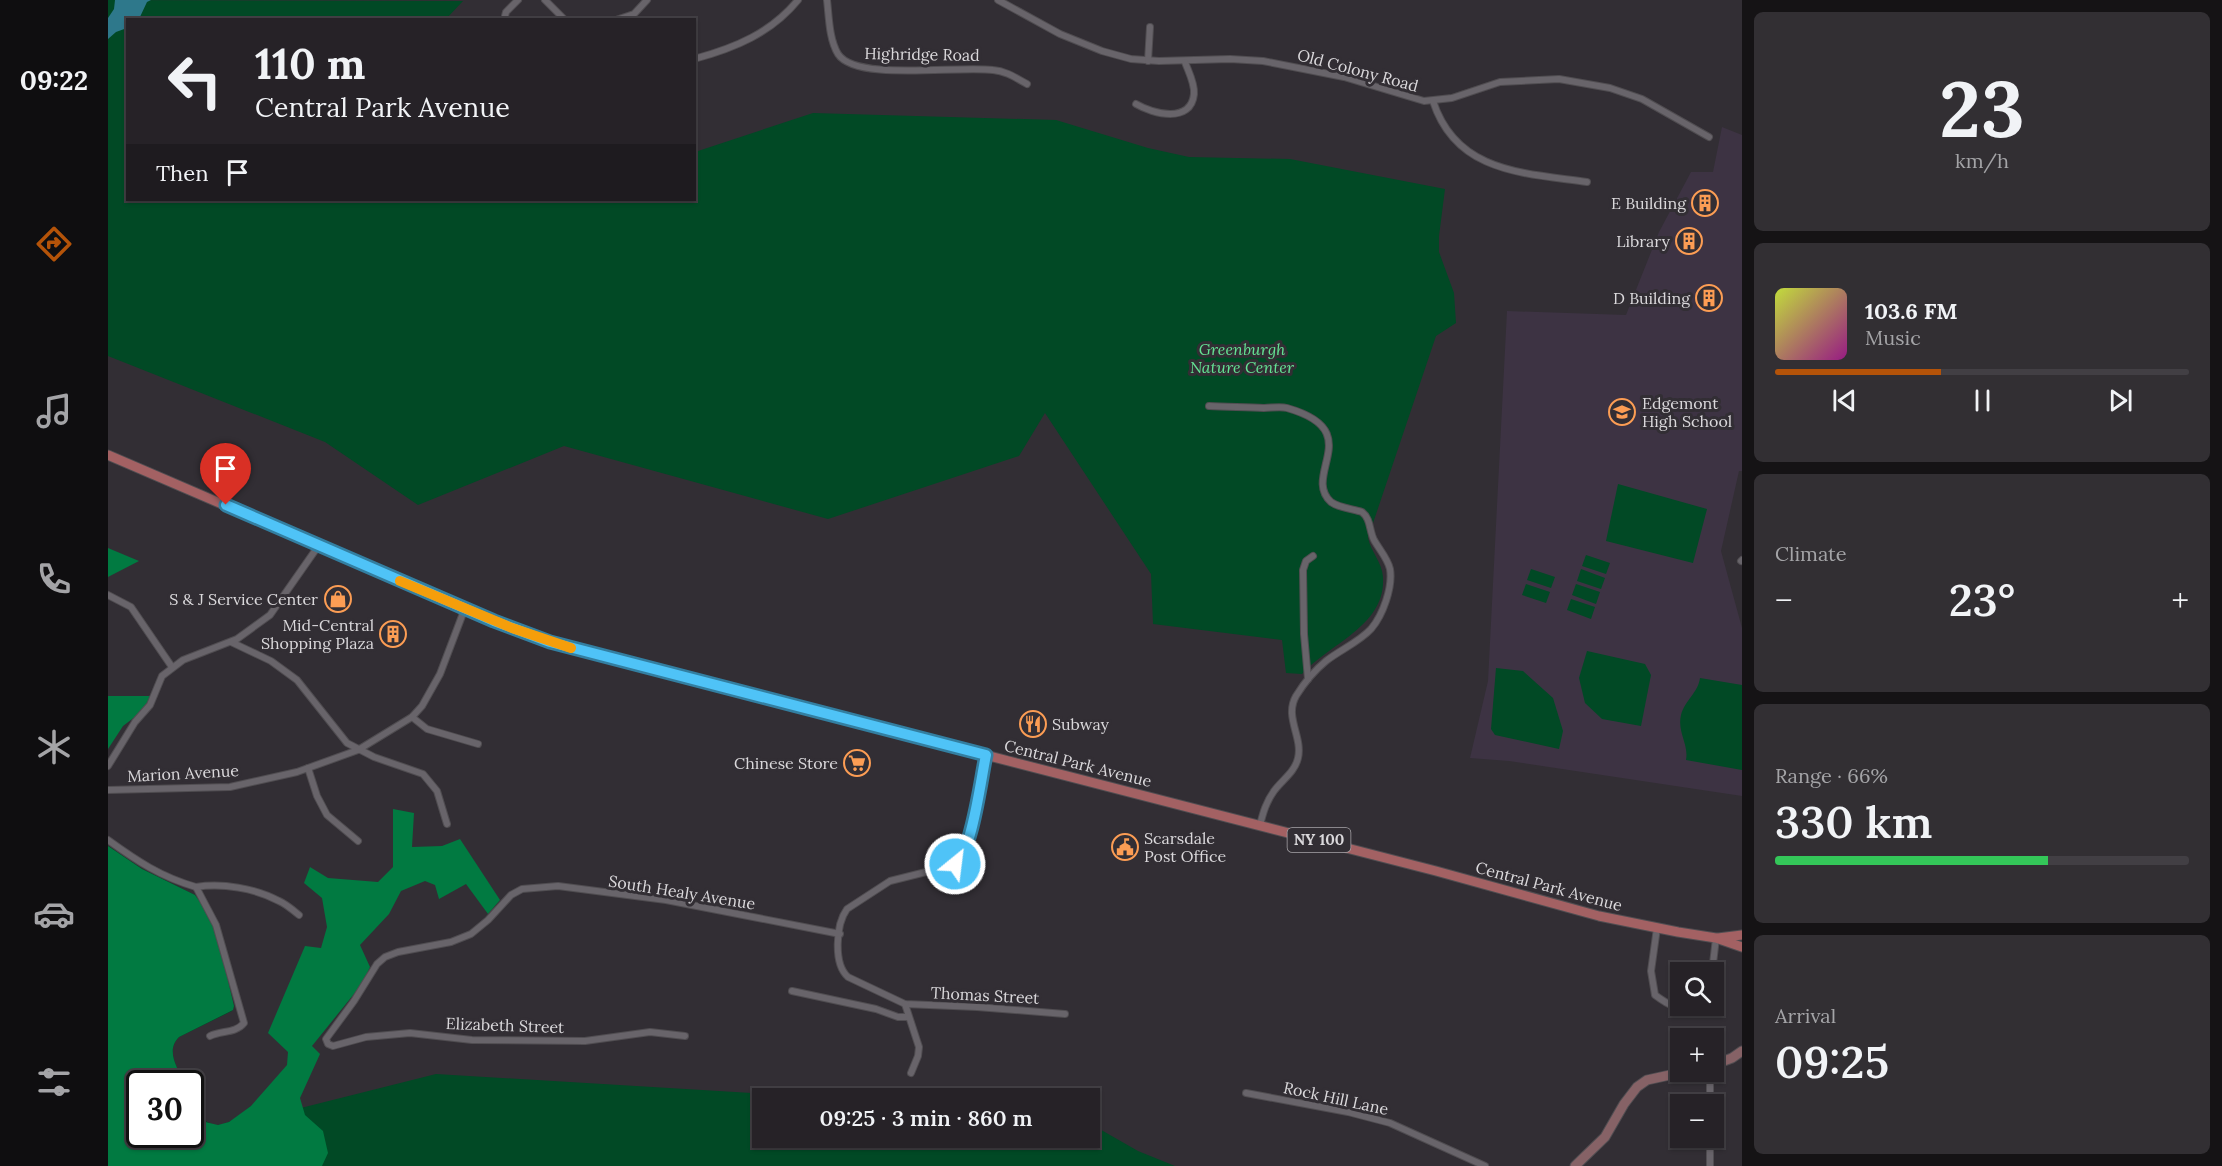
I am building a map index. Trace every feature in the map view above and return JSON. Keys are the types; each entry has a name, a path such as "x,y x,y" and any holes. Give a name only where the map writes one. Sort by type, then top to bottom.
{"main road":[{"name":"Central Park Avenue","path":"108,455 531,636 579,651 1260,825 1599,916 1716,938 1742,947"},
{"name":"Central Park Avenue","path":"1716,938 1742,935"}],"street":[{"path":"504,18 506,12 518,0"},
{"path":"545,0 563,18"},
{"path":"622,18 634,14 647,0"},
{"path":"696,58 721,52 748,41 785,15 798,0"},
{"name":"Highridge Road","path":"827,0 834,44 839,55 851,65 874,70 993,70 1008,74 1027,84"},
{"name":"Old Colony Road","path":"998,0 1082,43 1117,55 1148,61 1185,62 1230,59 1284,64 1344,77 1411,98 1433,101 1459,97 1500,82 1559,79 1625,93 1660,108 1708,137"},
{"path":"1148,61 1150,27"},
{"path":"1136,104 1153,113 1177,113 1186,110 1192,102 1194,93 1185,62"},
{"path":"1433,101 1443,127 1465,150 1477,158 1512,170 1587,182"},
{"path":"1209,406 1285,407 1311,417 1321,424 1329,439 1324,483 1326,495 1335,504 1365,515 1374,539 1390,568 1389,592 1371,628 1326,661 1308,679 1295,698 1291,717 1299,756 1295,767 1264,808 1260,825"},
{"path":"108,766 135,722 150,705 162,676 183,660 231,642 270,615 319,545"},
{"path":"1308,679 1302,581 1306,561 1313,556"},
{"path":"108,595 131,607 172,667"},
{"name":"Marion Avenue","path":"108,790 230,788 308,768 358,750 412,717 422,706 440,674 465,608"},
{"path":"231,642 271,661 297,680 343,740 358,750 423,774 436,791 447,824"},
{"path":"412,717 427,729 478,744"},
{"path":"840,934 847,909 886,884 959,862 968,843 986,755"},
{"path":"308,768 317,796 327,815 358,841"},
{"path":"108,840 135,860 170,879 196,887 207,885 240,888 279,900 299,915"},
{"name":"South Healy Avenue","path":"326,1042 329,1032 354,1001 377,964 385,957 398,952 451,942 471,934 488,920 511,894 522,889 558,886 673,902 840,934"},
{"path":"196,887 216,925 244,1023 233,1032 218,1032 210,1036"},
{"path":"1657,928 1651,971 1655,995 1670,1005"},
{"name":"Thomas Street","path":"840,934 838,958 845,974 904,1004 1065,1014"},
{"path":"1713,962 1716,938"},
{"path":"792,991 876,1009 898,1017 908,1017"},
{"path":"904,1004 919,1047 918,1056 910,1073"},
{"name":"Elizabeth Street","path":"326,1042 333,1046 366,1038 410,1033 472,1040 585,1041 650,1032 685,1036"},
{"path":"1724,1061 1742,1051"},
{"path":"1575,1166 1605,1137 1637,1087 1647,1080 1670,1075"},
{"name":"Rock Hill Lane","path":"1246,1093 1348,1112 1390,1123 1485,1166"},
{"path":"1710,1148 1710,1166"}],"shaded area":[{"name":"Edgemont High School","path":"1722,127 1742,135 1742,471 1739,471 1721,551 1742,628 1742,796 1509,761 1470,758 1488,681 1507,311 1626,315 1659,232 1691,172 1713,172"}],"green space":[{"name":"Greenburgh Nature Center","path":"108,0 463,1 447,18 126,18 126,201 696,201 696,152 813,113 1056,120 1148,148 1189,157 1290,159 1445,189 1439,252 1454,293 1456,323 1436,336 1368,538 1383,577 1382,594 1376,608 1354,632 1302,674 1286,673 1282,640 1153,624 1151,574 1045,413 1019,456 828,519 564,446 418,505 325,442 108,356"},
{"path":"1618,484 1707,509 1693,563 1606,541"},
{"path":"108,548 139,561 108,577"},
{"path":"1586,555 1610,563 1606,574 1582,566"},
{"path":"1531,569 1555,577 1551,588 1527,580"},
{"path":"1581,569 1605,578 1601,589 1577,581"},
{"path":"1526,584 1550,592 1546,603 1522,595"},
{"path":"1576,584 1600,592 1596,604 1572,595"},
{"path":"1571,599 1595,607 1591,619 1567,610"},
{"path":"1587,651 1645,664 1651,675 1641,726 1602,719 1585,703 1579,678"},
{"path":"1496,668 1523,671 1553,698 1563,731 1559,749 1495,735 1491,729"},
{"path":"1700,678 1742,685 1742,770 1686,760 1681,715 1697,688"},
{"path":"108,696 151,696 144,710 123,726 108,749"},
{"path":"393,809 414,813 412,847 442,846 460,839 500,900 488,914 466,884 439,899 435,885 425,881 401,891 389,914 360,945 370,967 362,984 312,1046 320,1054 300,1098 305,1115 323,1131 328,1153 322,1166 108,1166 108,846 142,869 195,895 206,910 217,934 234,1006 233,1010 179,1037 173,1048 174,1060 178,1070 126,1070 126,1148 204,1148 204,1121 218,1125 229,1122 251,1106 287,1065 288,1052 268,1033 305,946 321,948 327,927 322,898 304,883 310,867 328,878 378,882 393,867"},
{"path":"108,846 142,869 195,895 234,1006 232,1011 179,1037 173,1048 174,1060 178,1070 126,1070 126,1148 204,1148 204,1120 217,1125 224,1124 251,1106 269,1116 436,1074 752,1093 752,1148 1100,1148 1100,1129 1138,1151 1175,1166 108,1166"}],"water":[{"path":"115,0 151,0 147,2 139,18 126,18 126,28 116,32 108,39 108,18 114,9"}],"slow traffic":[{"path":"400,581 531,636 571,648"}],"place":[{"name":"E Building","path":"1705,203"},
{"name":"Library","path":"1689,241"},
{"name":"D Building","path":"1709,298"},
{"name":"Edgemont High School","path":"1622,412"},
{"name":"S & J Service Center","path":"338,599"},
{"name":"Mid-Central Shopping Plaza","path":"393,634"},
{"name":"Subway","path":"1033,724"},
{"name":"Chinese Store","path":"857,763"},
{"name":"Scarsdale Post Office","path":"1125,847"}],"route":[{"path":"226,505 531,636 606,658 986,755 968,843 962,858 955,864"}]}
